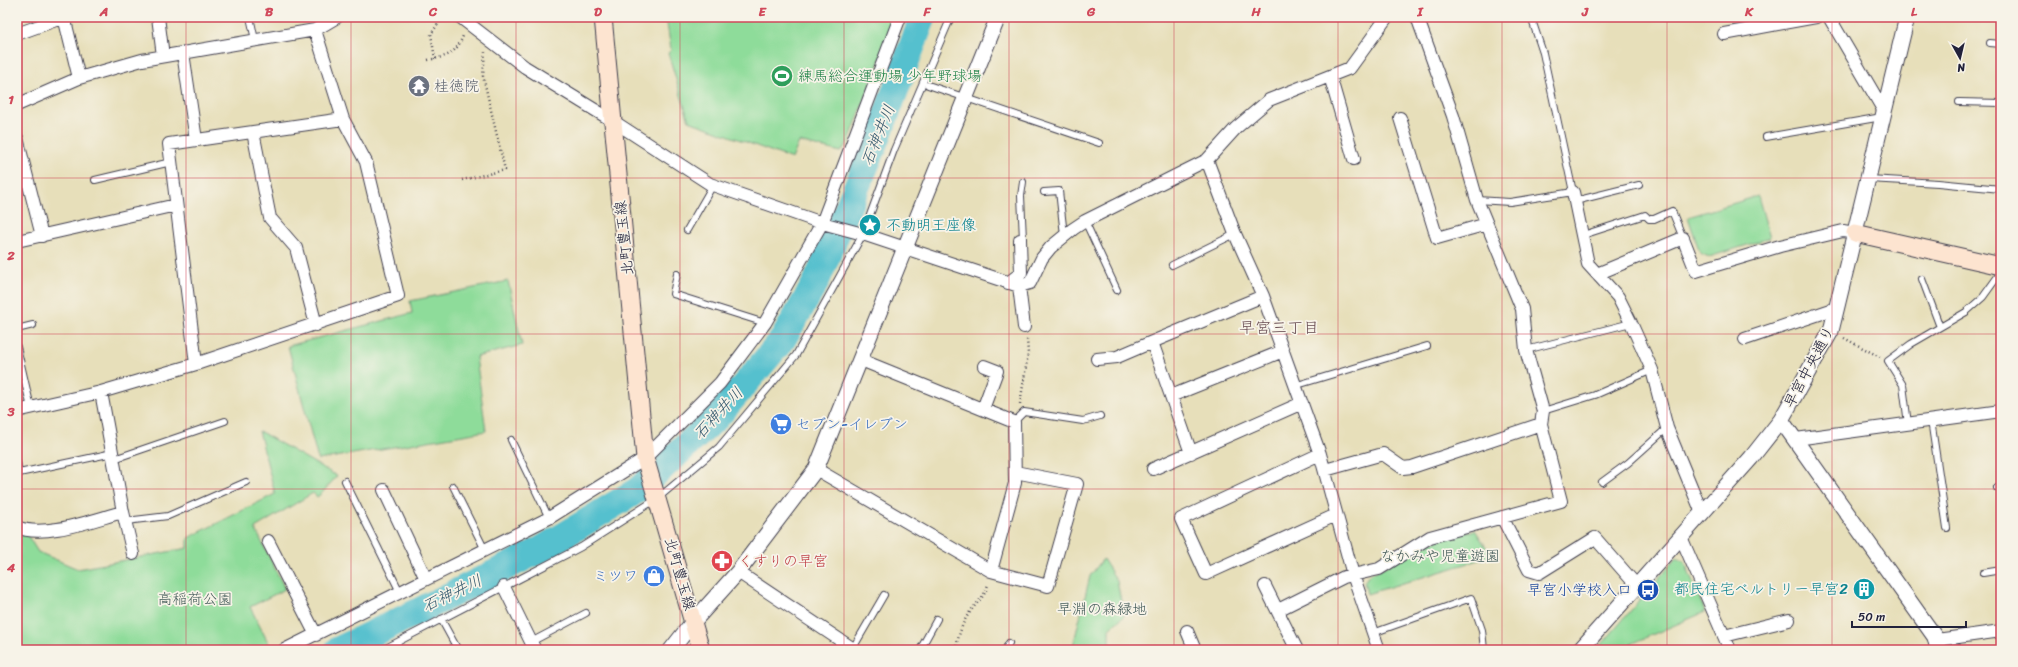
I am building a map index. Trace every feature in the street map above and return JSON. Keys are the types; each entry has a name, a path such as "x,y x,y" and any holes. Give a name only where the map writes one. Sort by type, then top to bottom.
{"main road":[{"name":"北町豊玉線","path":"603,17 645,458 658,498 701,650"},
{"path":"1856,233 2001,266"}],"street":[{"path":"17,34 64,17 79,78"},
{"path":"158,17 163,56"},
{"path":"17,105 79,78 142,60 315,30 337,17"},
{"path":"284,650 549,518 645,458 720,383 766,323 825,224 900,17"},
{"path":"671,650 693,622 738,572 816,469 906,250 998,17"},
{"path":"464,20 525,67 712,185 825,224 1013,284 1030,283 1042,258 1051,247 1064,235 1085,221 1207,160 1236,128 1268,100 1350,68 1387,17"},
{"path":"1278,610 1344,577 1379,569 1430,537 1562,501 1541,424 1543,412 1526,350 1522,309 1477,200 1453,116 1417,17"},
{"path":"1724,34 1816,17"},
{"path":"1829,17 1883,114"},
{"name":"早宮中央通り","path":"1580,650 1751,458 1781,420 1830,331 1856,233 1867,179 1907,17"},
{"path":"17,411 101,392 196,364 316,325 398,296 366,162 343,119 315,30"},
{"path":"183,53 196,140"},
{"path":"1330,76 1354,159"},
{"path":"1400,118 1437,238 1487,224"},
{"path":"196,364 169,144 343,119"},
{"path":"253,132 270,218 296,248 316,325"},
{"path":"17,138 42,236"},
{"path":"1207,160 1235,234 1263,296 1284,351 1294,386 1302,403 1320,454 1353,575 1379,650"},
{"path":"1574,197 1588,264 1618,297 1631,323 1652,370 1667,428 1702,513"},
{"path":"17,241 176,205"},
{"path":"1597,274 1683,238 1696,271 1780,246 1843,231 1856,233"},
{"path":"1013,284 1021,273 1020,240"},
{"path":"1013,284 1024,327"},
{"path":"1097,360 1117,357 1263,296"},
{"path":"1745,339 1837,308"},
{"path":"1152,342 1191,453"},
{"path":"1171,396 1284,351"},
{"path":"861,360 983,410 1017,419 1016,483 991,571"},
{"path":"983,410 997,371 984,366"},
{"path":"101,392 124,516 133,554"},
{"path":"1153,469 1302,403"},
{"path":"1796,439 2001,411"},
{"path":"1781,420 1796,439 1937,645 2001,631"},
{"path":"1325,470 1383,454 1403,468 1412,467 1541,424"},
{"path":"1320,454 1181,519 1206,574 1336,514"},
{"path":"816,469 991,571 1048,586 1077,484 1015,472"},
{"path":"384,490 426,579"},
{"path":"17,527 48,531 124,516"},
{"path":"1502,517 1529,570 1539,573 1595,538 1637,586"},
{"path":"1681,537 1730,650"},
{"path":"268,541 316,635"},
{"path":"738,572 854,649"},
{"path":"1265,586 1297,650"},
{"path":"504,587 533,646"},
{"path":"1724,636 1789,620"},
{"path":"1187,631 1195,650"}],"lane":[{"path":"250,17 255,40"},
{"path":"382,650 581,547 658,498 719,447 796,355 859,234 951,17"},
{"path":"1531,17 1543,53 1574,197"},
{"path":"1990,43 2001,44"},
{"path":"928,85 1099,143"},
{"path":"1959,102 2001,103"},
{"path":"1766,137 1883,114"},
{"path":"95,180 171,162"},
{"path":"1867,179 1938,183 2001,189"},
{"path":"1020,240 1023,239 1021,196 1023,182"},
{"path":"687,230 712,185"},
{"path":"1477,200 1510,202 1574,197 1639,185"},
{"path":"1044,192 1059,191 1064,235"},
{"path":"1583,235 1646,215 1649,219 1654,219 1672,211 1683,238"},
{"path":"1085,221 1117,290"},
{"path":"1172,265 1235,234"},
{"path":"1908,424 1903,385 1888,361 1911,344 1966,312 1983,297 2001,272"},
{"path":"677,274 673,294 766,323"},
{"path":"1922,279 1940,326"},
{"path":"1526,350 1631,323"},
{"path":"17,329 33,325"},
{"path":"1294,386 1427,346"},
{"path":"17,347 31,408"},
{"path":"1543,412 1595,395 1652,370"},
{"path":"1017,419 1024,412 1083,421 1100,416"},
{"path":"1931,420 1947,528"},
{"path":"17,462 19,474 113,456 225,421"},
{"path":"1602,482 1628,463 1667,428"},
{"path":"511,440 549,518"},
{"path":"345,481 400,592"},
{"path":"124,516 168,516 246,482"},
{"path":"453,486 485,550"},
{"path":"1983,573 2001,570"},
{"path":"854,649 884,595"},
{"path":"1373,633 1471,598 1482,630 1484,650"},
{"path":"533,646 586,613"},
{"path":"442,619 458,650"},
{"path":"920,650 937,619"},
{"path":"1005,650 1009,643"}],"path":[{"path":"435,59 431,34 442,17"},
{"path":"428,60 446,57 458,48 464,20"},
{"path":"462,180 505,170 483,76 486,36"},
{"path":"1017,419 1028,354 1026,328 1024,327"},
{"path":"1830,331 1888,361"},
{"path":"955,650 958,633 970,612 986,594 991,571"}],"green space":[{"name":"練馬総合運動場 少年野球場","path":"666,17 896,17 849,141 841,152 799,142 792,159 689,121 668,53 671,50"},
{"path":"1758,196 1770,238 1709,257 1700,253 1688,217"},
{"path":"508,281 522,345 476,357 486,431 318,460 288,346 412,313 410,301"},
{"name":"高稲荷公園","path":"259,431 337,476 317,497 313,493 255,528 285,589 250,607 272,650 17,650 17,531 26,533 38,552 78,569 188,548 188,538 275,494"},
{"name":"なかみや児童遊園","path":"1475,530 1492,556 1367,594 1364,582 1369,575 1434,541"},
{"path":"1676,558 1684,561 1705,612 1617,650 1597,650"},
{"name":"早淵の森緑地","path":"1103,559 1117,581 1124,616 1109,629 1109,650 1072,650 1090,576"}],"waterway":[{"name":"石神井川","path":"338,650 540,550 638,490 717,417 783,339 816,282 875,144 923,17"}],"place":[{"name":"練馬総合運動場 少年野球場","path":"782,76"},
{"name":"桂徳院","path":"419,86"},
{"name":"不動明王座像","path":"870,225"},
{"name":"セブン-イレブン","path":"781,424"},
{"name":"くすりの早宮","path":"722,561"},
{"name":"ミツワ","path":"654,576"},
{"name":"都民住宅ベルトリー早宮2","path":"1864,589"},
{"name":"早宮小学校入口","path":"1648,590"}],"district":[{"name":"早宮三丁目","path":"1279,327"}]}
